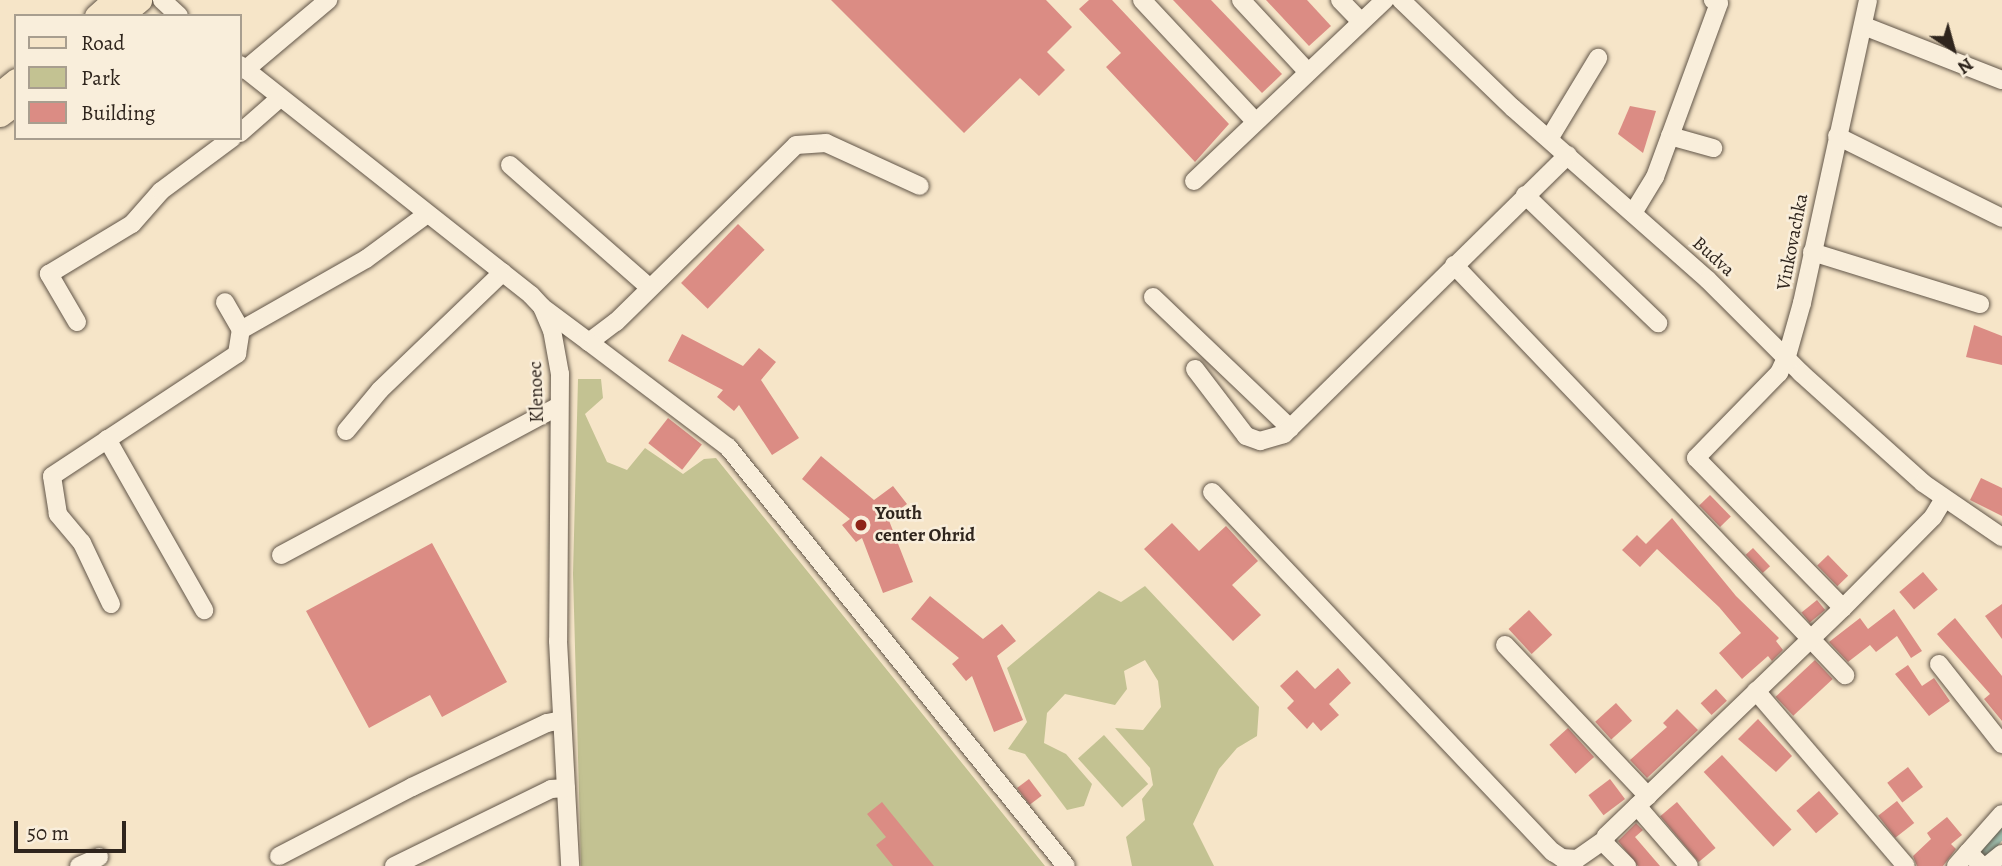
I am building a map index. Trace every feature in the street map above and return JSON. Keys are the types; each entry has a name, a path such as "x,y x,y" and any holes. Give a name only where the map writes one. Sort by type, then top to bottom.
{"main road":[{"path":"98,14 114,0"},
{"path":"123,14 140,0"},
{"path":"0,93 14,82"}],"street":[{"path":"162,0 177,14"},
{"path":"243,68 328,0"},
{"path":"1142,0 1254,120"},
{"path":"1241,0 1307,71"},
{"path":"1340,0 1361,22"},
{"path":"1194,181 1254,120 1385,0"},
{"name":"Budva","path":"1401,0 1549,139 1944,499 2002,537"},
{"path":"1633,213 1655,177 1719,3 1713,0"},
{"name":"Vinkovachka","path":"1843,608 1696,458 1779,373 1787,356 1868,0"},
{"path":"1864,26 2002,80"},
{"path":"1549,139 1598,58"},
{"name":"Klenoec","path":"243,68 503,272 542,307 552,330 559,374 558,641 570,866"},
{"path":"242,131 280,98"},
{"path":"1670,136 1713,148"},
{"path":"1837,136 2002,218"},
{"path":"77,322 49,274 132,224 161,191 229,140"},
{"path":"589,342 650,288 796,145 826,143 920,186"},
{"path":"1195,369 1246,436 1260,441 1287,431 1568,155"},
{"path":"510,165 650,288"},
{"path":"1525,195 1658,323"},
{"path":"241,330 366,259 427,214"},
{"path":"1812,252 1980,304"},
{"path":"1454,265 1846,675"},
{"path":"346,431 380,390 503,272"},
{"path":"1153,297 1287,431"},
{"path":"111,604 82,543 58,514 50,482 52,476 231,359 241,346 241,330 225,302"},
{"path":"542,307 728,447 1066,866"},
{"path":"281,555 544,410 559,406"},
{"path":"107,439 204,610"},
{"path":"1212,492 1553,852 1562,858 1577,859 1604,840 1843,608 1933,517 1944,499"},
{"path":"1505,645 1643,801 1689,866"},
{"path":"1940,664 2002,744"},
{"path":"1756,691 1906,866"},
{"path":"279,856 411,787 547,723 562,720"},
{"path":"394,866 551,789 566,788"},
{"path":"1978,861 2002,814"},
{"path":"1604,840 1627,866"},
{"path":"1956,866 2002,854"},
{"path":"79,866 99,857"}],"green space":[{"path":"578,379 601,379 603,398 585,414 607,462 627,470 645,448 683,474 704,459 716,458 1045,866 581,866 573,574"},
{"path":"1145,586 1259,707 1257,736 1237,748 1219,769 1193,824 1214,866 1132,866 1126,837 1145,820 1142,799 1153,785 1150,768 1115,728 1143,730 1161,707 1158,681 1145,660 1124,671 1127,689 1115,705 1065,694 1047,713 1044,743 1066,754 1092,784 1084,806 1067,810 1025,754 1008,749 1027,722 1007,668 1099,591 1121,602"},
{"path":"1104,735 1148,784 1122,807 1078,758"}],"building":[{"path":"831,0 1046,0 1072,27 1047,52 1065,70 1039,96 1020,78 964,133"},
{"path":"1089,0 1112,0 1229,124 1195,162 1106,67 1121,53 1079,9"},
{"path":"1173,0 1211,0 1282,74 1262,93"},
{"path":"1266,0 1307,0 1331,26 1309,46"},
{"path":"1630,106 1656,111 1643,153 1618,134"},
{"path":"738,224 765,250 708,309 681,283"},
{"path":"1974,325 2002,336 2002,365 1966,357"},
{"path":"682,334 743,366 759,348 776,362 761,380 799,438 772,455 739,405 734,411 717,397 723,390 668,361"},
{"path":"668,418 702,444 682,470 648,443"},
{"name":"Youth center Ohrid","path":"821,456 874,500 893,486 907,504 888,518 913,582 883,593 862,538 856,542 842,525 850,519 802,479"},
{"path":"1981,478 2002,488 2002,516 1970,500"},
{"path":"1710,495 1731,517 1720,527 1699,505"},
{"path":"1672,518 1736,596 1779,638 1776,641 1783,650 1772,661 1768,656 1742,679 1719,653 1741,633 1719,607 1657,549 1640,567 1622,550 1637,535 1646,544"},
{"path":"1172,523 1199,551 1226,526 1258,561 1232,585 1261,615 1233,641 1144,549"},
{"path":"432,543 507,682 442,717 430,695 369,728 306,611"},
{"path":"1753,548 1770,566 1763,573 1746,555"},
{"path":"1828,555 1848,576 1837,586 1817,565"},
{"path":"1923,572 1938,590 1914,610 1899,592"},
{"path":"930,596 983,639 1002,624 1016,641 997,656 1023,720 994,732 972,676 966,681 952,664 959,658 911,619"},
{"path":"1817,600 1825,610 1810,623 1801,613"},
{"path":"2002,604 2002,639 1985,616"},
{"path":"1894,609 1922,651 1911,658 1897,636 1876,652 1870,645 1848,662 1829,642 1860,618 1868,629"},
{"path":"1529,610 1552,635 1532,654 1509,629"},
{"path":"1955,618 2002,676 2002,721 1984,699 1990,694 1937,634"},
{"path":"1815,660 1833,679 1793,716 1776,697"},
{"path":"1908,665 1922,686 1934,678 1950,701 1929,716 1895,674"},
{"path":"1338,668 1351,683 1329,704 1339,715 1321,731 1313,722 1307,729 1287,708 1294,701 1280,686 1297,670 1315,689"},
{"path":"1716,689 1727,701 1712,715 1701,703"},
{"path":"1616,703 1632,721 1611,740 1595,722"},
{"path":"1677,709 1698,730 1647,778 1630,760 1667,727 1663,723"},
{"path":"1758,719 1792,756 1776,772 1738,739"},
{"path":"1568,728 1594,757 1576,774 1549,745"},
{"path":"1722,755 1792,830 1773,847 1704,772"},
{"path":"1908,767 1923,787 1902,803 1887,783"},
{"path":"1029,779 1042,796 1030,805 1017,788"},
{"path":"1610,779 1625,799 1603,815 1588,795"},
{"path":"1819,791 1839,814 1816,833 1796,811"},
{"path":"1897,801 1914,823 1895,838 1878,816"},
{"path":"882,802 934,866 893,866 876,845 886,837 867,814"},
{"path":"1677,802 1716,848 1699,862 1660,816"},
{"path":"1947,817 1962,835 1951,844 1956,849 1943,866 1917,866 1913,856 1931,839 1927,833"},
{"path":"1636,823 1643,830 1635,837 1660,866 1638,866 1618,841"}],"waterway":[{"path":"1971,866 2002,828"}],"place":[{"name":"Youth center Ohrid","path":"861,525"}]}
